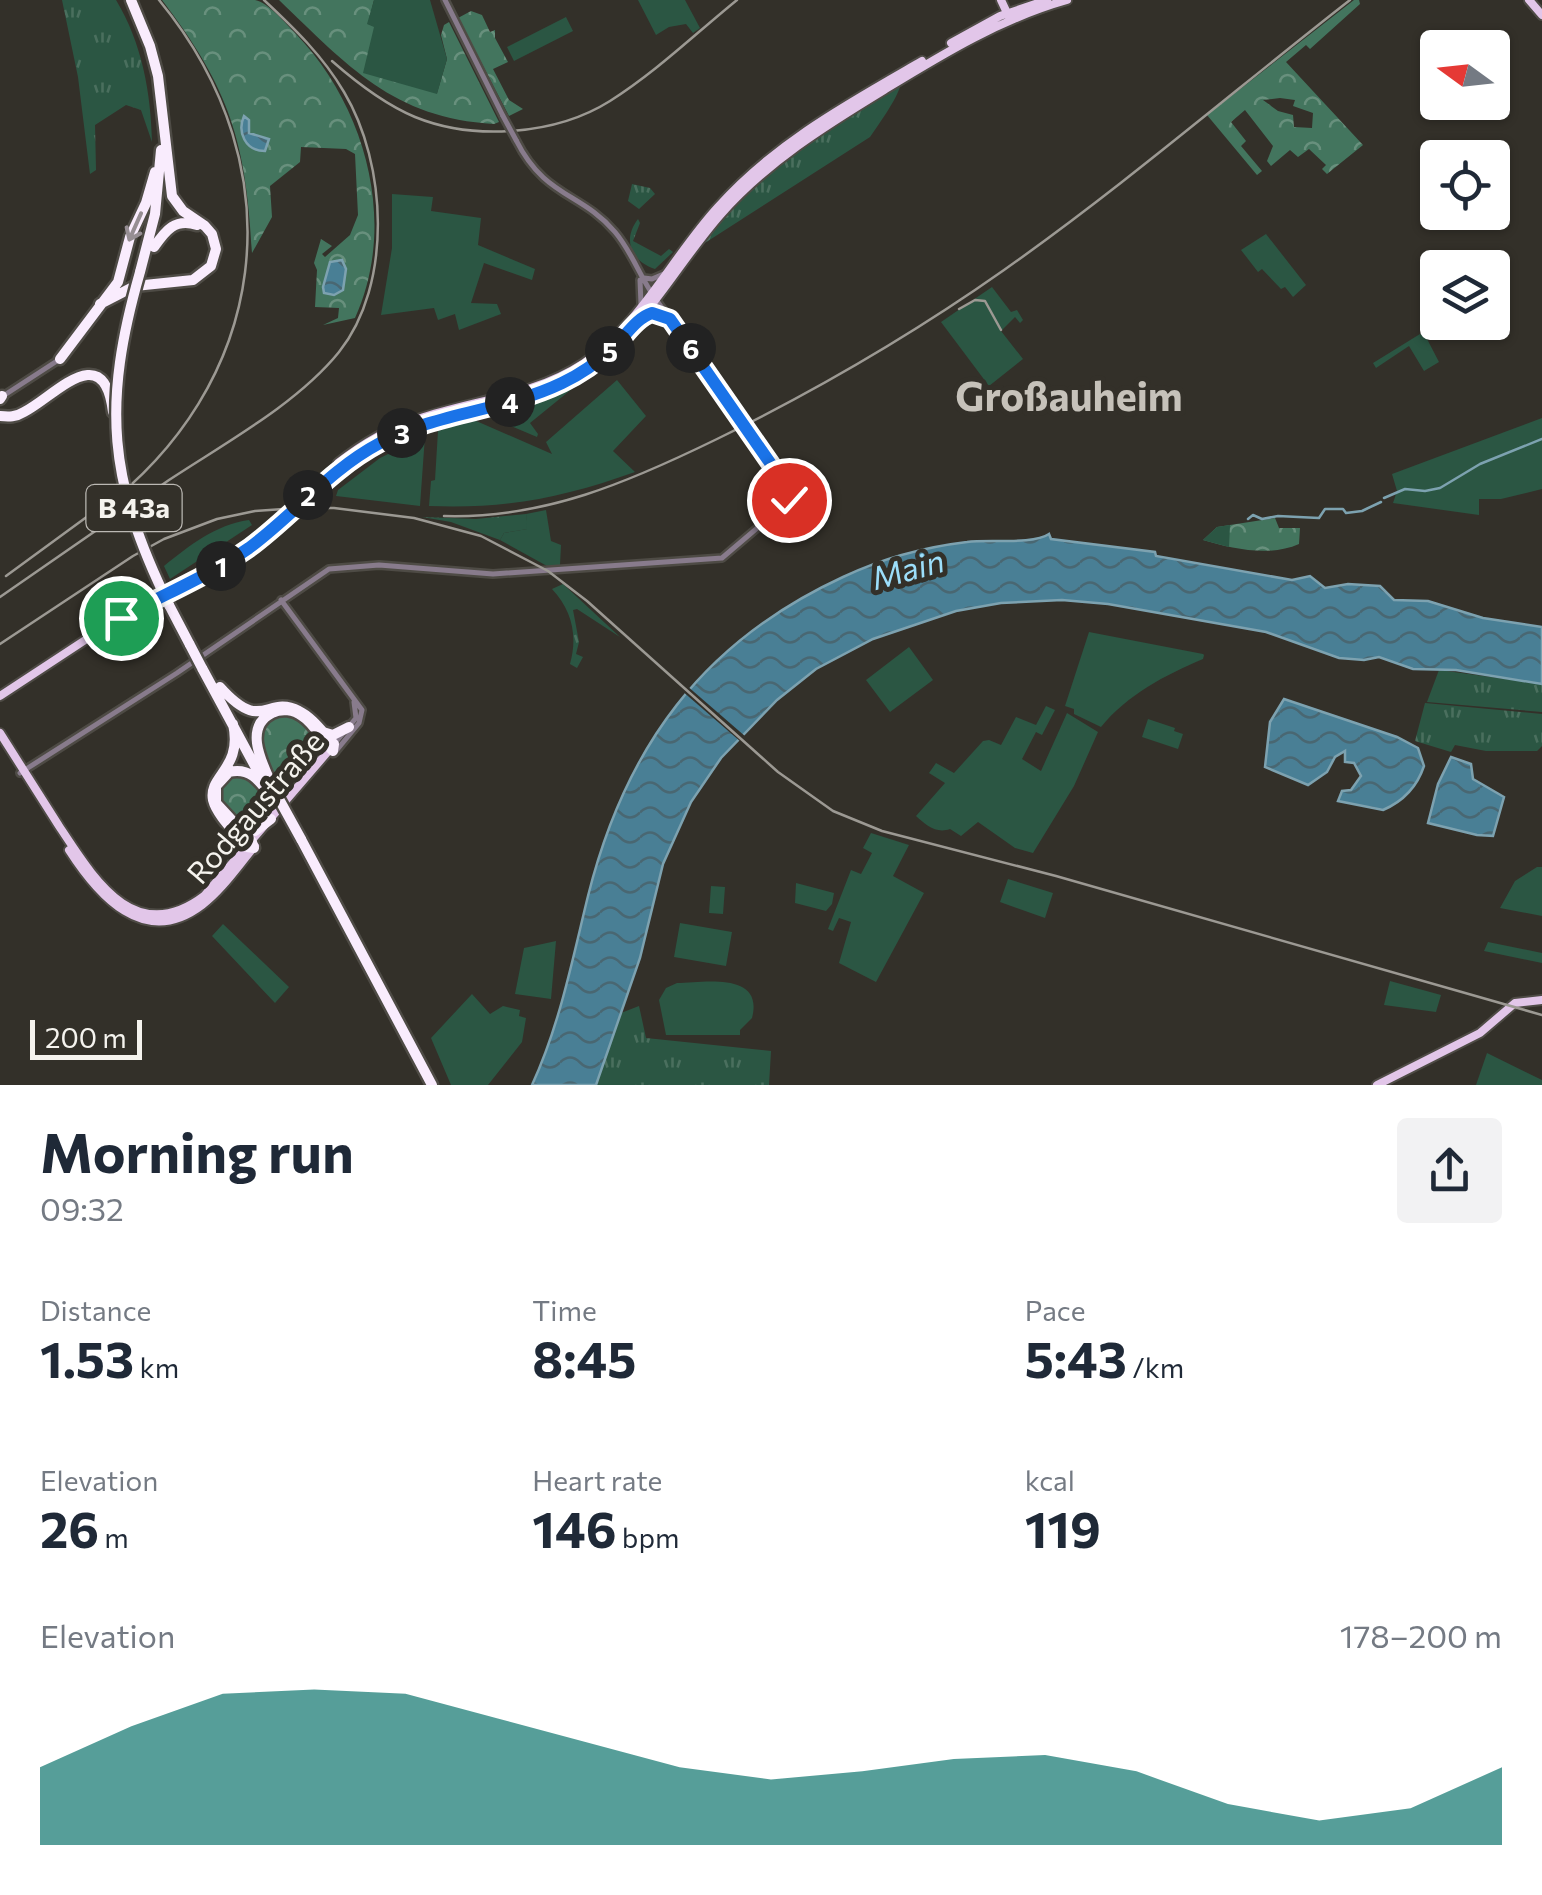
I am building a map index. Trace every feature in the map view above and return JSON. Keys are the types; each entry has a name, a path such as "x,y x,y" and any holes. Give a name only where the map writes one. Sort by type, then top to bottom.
{"highway":[{"name":"B 43a","path":"128,0 150,46 158,76 164,151 162,209 154,247 118,360 114,426 120,473 130,514 172,603 272,792"},
{"name":"B 43a","path":"164,151 156,214 125,359 121,434 135,512 172,603"},
{"path":"100,304 135,286 193,280 211,266 216,249 209,230 174,200 164,151"},
{"path":"60,359 120,278 130,237 164,151"},
{"path":"154,247 167,230 180,222 198,225 208,236 211,252 206,265 176,282"},
{"path":"2,415 28,410 78,375 97,378 110,395 114,426"},
{"name":"B 43a","path":"205,666 432,1085"},
{"path":"220,688 242,709 259,712 294,708 320,730 333,748"},
{"path":"272,792 256,740 260,724 269,714 285,710 300,714 333,748"},
{"path":"233,724 235,754 215,784 213,795 216,807 251,846"},
{"path":"320,730 334,735 350,727"},
{"path":"251,846 216,803 215,790 222,778 234,770 246,772 272,792"},
{"path":"239,830 255,831 271,819"},
{"name":"B 43a","path":"393,1018 424,1085"}],"main road":[{"path":"1001,0 1008,16"},
{"path":"654,296 666,272 720,204 788,143 961,37 1047,0"},
{"path":"0,693 118,612 218,562 274,523 346,456 398,426 529,390 565,374 639,315 718,218 778,160 830,123 1008,16 1067,0"},
{"path":"1530,0 1542,15"},
{"name":"Rodgaustraße","path":"0,732 22,772"},
{"name":"Rodgaustraße","path":"0,742 94,886 132,916 165,920 196,910 209,900 271,819 333,748"},
{"name":"Rodgaustraße","path":"251,846 333,748"},
{"path":"1377,1085 1480,1032 1515,1003 1542,1000"}],"street":[{"path":"22,772 177,673 324,571 339,566 379,565 478,573 548,571 722,558 791,496 612,228 543,180 527,162 446,0"},
{"path":"638,272 650,279 666,272"},
{"path":"638,272 642,296 639,315 656,313 670,319"},
{"path":"1,397 60,359"},
{"path":"281,600 350,696"},
{"name":"Rodgaustraße","path":"333,748 357,714 350,696"},
{"name":"Rodgaustraße","path":"333,748 361,719 362,710 350,696"},
{"path":"14,755 38,761"}],"green space":[{"path":"62,0 116,0 139,51 150,105 152,142 141,110 126,105 95,125 96,170 90,174 78,77"},
{"path":"162,0 260,2 296,34 341,96 357,131 374,206 368,282 355,318 323,325 338,318 339,308 315,307 314,263 321,239 332,246 322,254 325,257 350,235 358,215 355,154 346,149 301,147 300,162 270,186 272,217 252,253 245,179 230,118 204,61"},
{"path":"279,0 374,0 368,24 437,93 447,59 441,35 449,22 499,122 459,120 400,100 351,67"},
{"path":"374,0 430,0 447,59 437,94 363,73 374,27 367,24"},
{"path":"638,0 685,0 700,28 693,33 686,24 669,27 656,35"},
{"path":"1354,0 1359,0 1360,4 1310,49 1306,45 1286,62 1363,145 1327,174 1322,169 1326,165 1309,149 1298,157 1290,150 1271,166 1267,161 1273,146 1245,110 1231,122 1246,141 1241,146 1262,171 1257,175 1207,115","holes":["1263,100 1295,100 1293,106 1313,113 1312,128 1294,127 1293,115 1278,111"]},
{"path":"471,11 482,15 490,32 495,30 495,38 508,62 493,69 509,100 523,109 509,116 458,18"},
{"path":"566,17 573,31 514,61 507,47"},
{"path":"901,82 870,137 697,248 766,175 817,136"},
{"path":"632,184 650,188 655,194 639,209 628,201"},
{"path":"392,194 433,197 431,211 481,218 478,245 535,269 532,280 484,263 471,303 497,304 501,314 459,330 455,314 438,320 434,308 381,315 392,248"},
{"path":"638,219 633,241 661,256 669,249 673,252 655,269 640,261 632,249 631,235"},
{"path":"1266,234 1306,285 1293,297 1262,269 1258,272 1241,250"},
{"path":"992,287 1011,312 1017,310 1023,320 1020,323 1015,317 1001,331 1023,359 989,386 941,322"},
{"path":"1420,334 1420,340 1428,340 1439,362 1424,371 1409,346 1376,368 1373,363"},
{"path":"617,380 646,416 613,451 635,472 534,500 483,506 429,506 438,431 474,420 552,454 546,442"},
{"path":"578,384 530,423 537,437 490,417"},
{"path":"1542,418 1542,489 1501,499 1479,499 1479,515 1393,503 1397,491 1392,474"},
{"path":"425,436 420,506 336,496 338,490 380,458"},
{"path":"546,510 551,541 561,545 560,565 547,566 500,540 504,533 527,529 526,514"},
{"path":"526,514 528,529 504,533 500,540 451,522 422,517 476,519"},
{"path":"1275,518 1279,528 1300,528 1299,544 1264,551 1203,540 1217,527"},
{"path":"249,520 252,525 170,579 164,566 183,551 214,531"},
{"path":"1230,525 1229,547 1203,540 1217,527"},
{"path":"563,584 620,637 573,610 579,642 576,654 583,657 577,668 570,664 573,634 569,615 552,589"},
{"path":"1089,632 1204,655 1135,696 1101,727 1065,706"},
{"path":"909,647 933,680 890,712 866,680"},
{"path":"1439,670 1542,684 1542,712 1427,702"},
{"path":"1425,703 1542,714 1542,746 1537,751 1486,751 1455,745 1451,752 1415,741"},
{"path":"1046,706 1055,710 1042,735 1036,732 1022,759 1041,771 1067,713 1098,732 1074,786 1033,853 1015,848 978,822 961,836 950,829 931,828 916,816 945,783 929,773 936,763 954,773 983,741 1001,745 1016,717 1036,725"},
{"path":"280,713 299,720 315,737 310,758 282,793 260,736 264,725"},
{"path":"1148,719 1183,734 1178,749 1142,737"},
{"path":"230,776 256,782 269,806 245,823 228,811 218,792"},
{"path":"871,833 909,845 893,876 924,893 876,982 839,963 851,922 839,918 833,931 828,929 851,870 861,874 872,853 863,848"},
{"path":"1542,867 1542,916 1500,908 1515,881"},
{"path":"1008,879 1053,893 1045,918 1000,902"},
{"path":"796,883 834,893 832,904 826,911 795,903"},
{"path":"711,886 725,887 723,914 709,913"},
{"path":"680,923 732,932 726,966 674,957"},
{"path":"223,924 289,987 275,1003 212,936"},
{"path":"556,941 551,999 515,994 524,948"},
{"path":"1488,942 1542,953 1542,963 1484,951"},
{"path":"1390,981 1441,995 1436,1012 1384,1005"},
{"path":"677,983 741,986 753,1003 752,1018 740,1035 666,1035 659,1000 666,988"},
{"path":"472,994 490,1014 503,1006 520,1010 519,1016 526,1018 522,1042 488,1085 451,1085 431,1038"},
{"path":"639,1006 646,1038 771,1051 769,1085 596,1085 621,1013"},
{"path":"1487,1053 1542,1080 1542,1085 1476,1085"}],"water":[{"path":"244,116 249,120 249,133 269,139 265,151 252,148 244,140"},
{"path":"342,260 346,269 343,290 334,295 324,293 330,262"},
{"name":"Main","path":"1049,534 1051,539 1155,552 1156,556 1292,580 1310,576 1325,588 1348,584 1380,586 1394,600 1428,601 1483,618 1542,627 1542,684 1456,670 1413,669 1379,657 1339,658 1266,632 1108,604 1062,600 1001,603 956,611 873,639 816,669 777,700 721,758 691,802 663,864 640,958 596,1085 532,1085 558,1016 604,842 624,793 676,705 710,667 749,633 793,603 888,559 935,547 1032,539"},
{"path":"1284,699 1397,737 1418,748 1424,766 1418,780 1403,798 1383,810 1338,801 1342,791 1351,790 1361,776 1354,763 1345,762 1345,751 1335,757 1327,772 1308,785 1265,767 1270,722"},
{"path":"1451,757 1471,764 1473,779 1504,797 1493,836 1428,823 1438,784"}],"pier":[{"path":"686,685 746,737 741,742 681,690"}],"waterway":[{"path":"1384,498 1405,489 1440,488 1480,464 1542,439"},
{"path":"1248,519 1253,515 1262,519 1319,518 1325,509 1343,509 1346,513 1381,502"}],"railway":[{"path":"94,515 153,463 198,404 229,340 245,272 246,203 232,134 203,65 159,0"},
{"path":"0,597 282,406 322,371 356,324 369,293 376,259 376,188 369,153 336,79 264,0"},
{"path":"332,61 392,106 415,117 463,129 514,131 565,121 610,101 737,0"},
{"path":"444,516 516,511 585,495 651,470 828,381 935,317 1048,238 1350,0"},
{"path":"959,309 975,300 985,301 1001,330"},
{"path":"6,576 103,505"},
{"path":"0,644 133,556 164,539 217,519 298,508 334,508 414,518 481,536 548,571 587,601 778,772 833,811 882,831 1056,876 1542,1015"}],"district":[{"name":"Großauheim","path":"1069,397"}],"route":[{"path":"121,618 235,557 327,478 366,451 427,423 524,398 561,384 591,366 641,318 652,313 670,319 791,493 789,500"}]}
